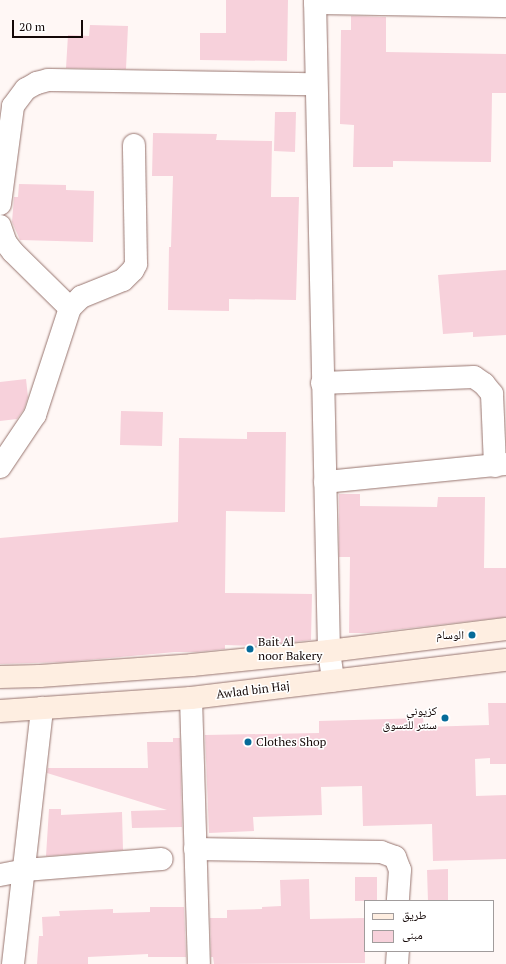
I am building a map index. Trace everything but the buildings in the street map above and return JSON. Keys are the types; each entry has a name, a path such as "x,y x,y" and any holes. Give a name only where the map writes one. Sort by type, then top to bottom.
{"main road":[{"path":"0,677 40,676 177,666 329,651 506,629"},
{"name":"Awlad bin Haj","path":"0,711 191,698 506,660"}],"street":[{"path":"333,681 329,651 322,383 315,2 506,6"},
{"path":"0,204 13,106 26,89 37,83 48,80 316,84"},
{"path":"0,468 34,415 70,308 81,297 123,280 133,270 136,264 134,145"},
{"path":"0,226 6,243 13,252 70,308"},
{"path":"322,383 474,377 484,384 492,394 500,465 325,482"},
{"path":"191,698 198,964"},
{"path":"13,964 25,870 42,708"},
{"path":"195,849 382,852 395,857 400,870 398,900"},
{"path":"0,876 25,870 162,859"},
{"path":"397,964 398,952"}],"place":[{"name":"الوسام","path":"472,635"},
{"name":"Bait Al noor Bakery","path":"250,649"},
{"name":"كزيوني سنتر للتسوق","path":"445,718"},
{"name":"Clothes Shop","path":"248,742"}]}
